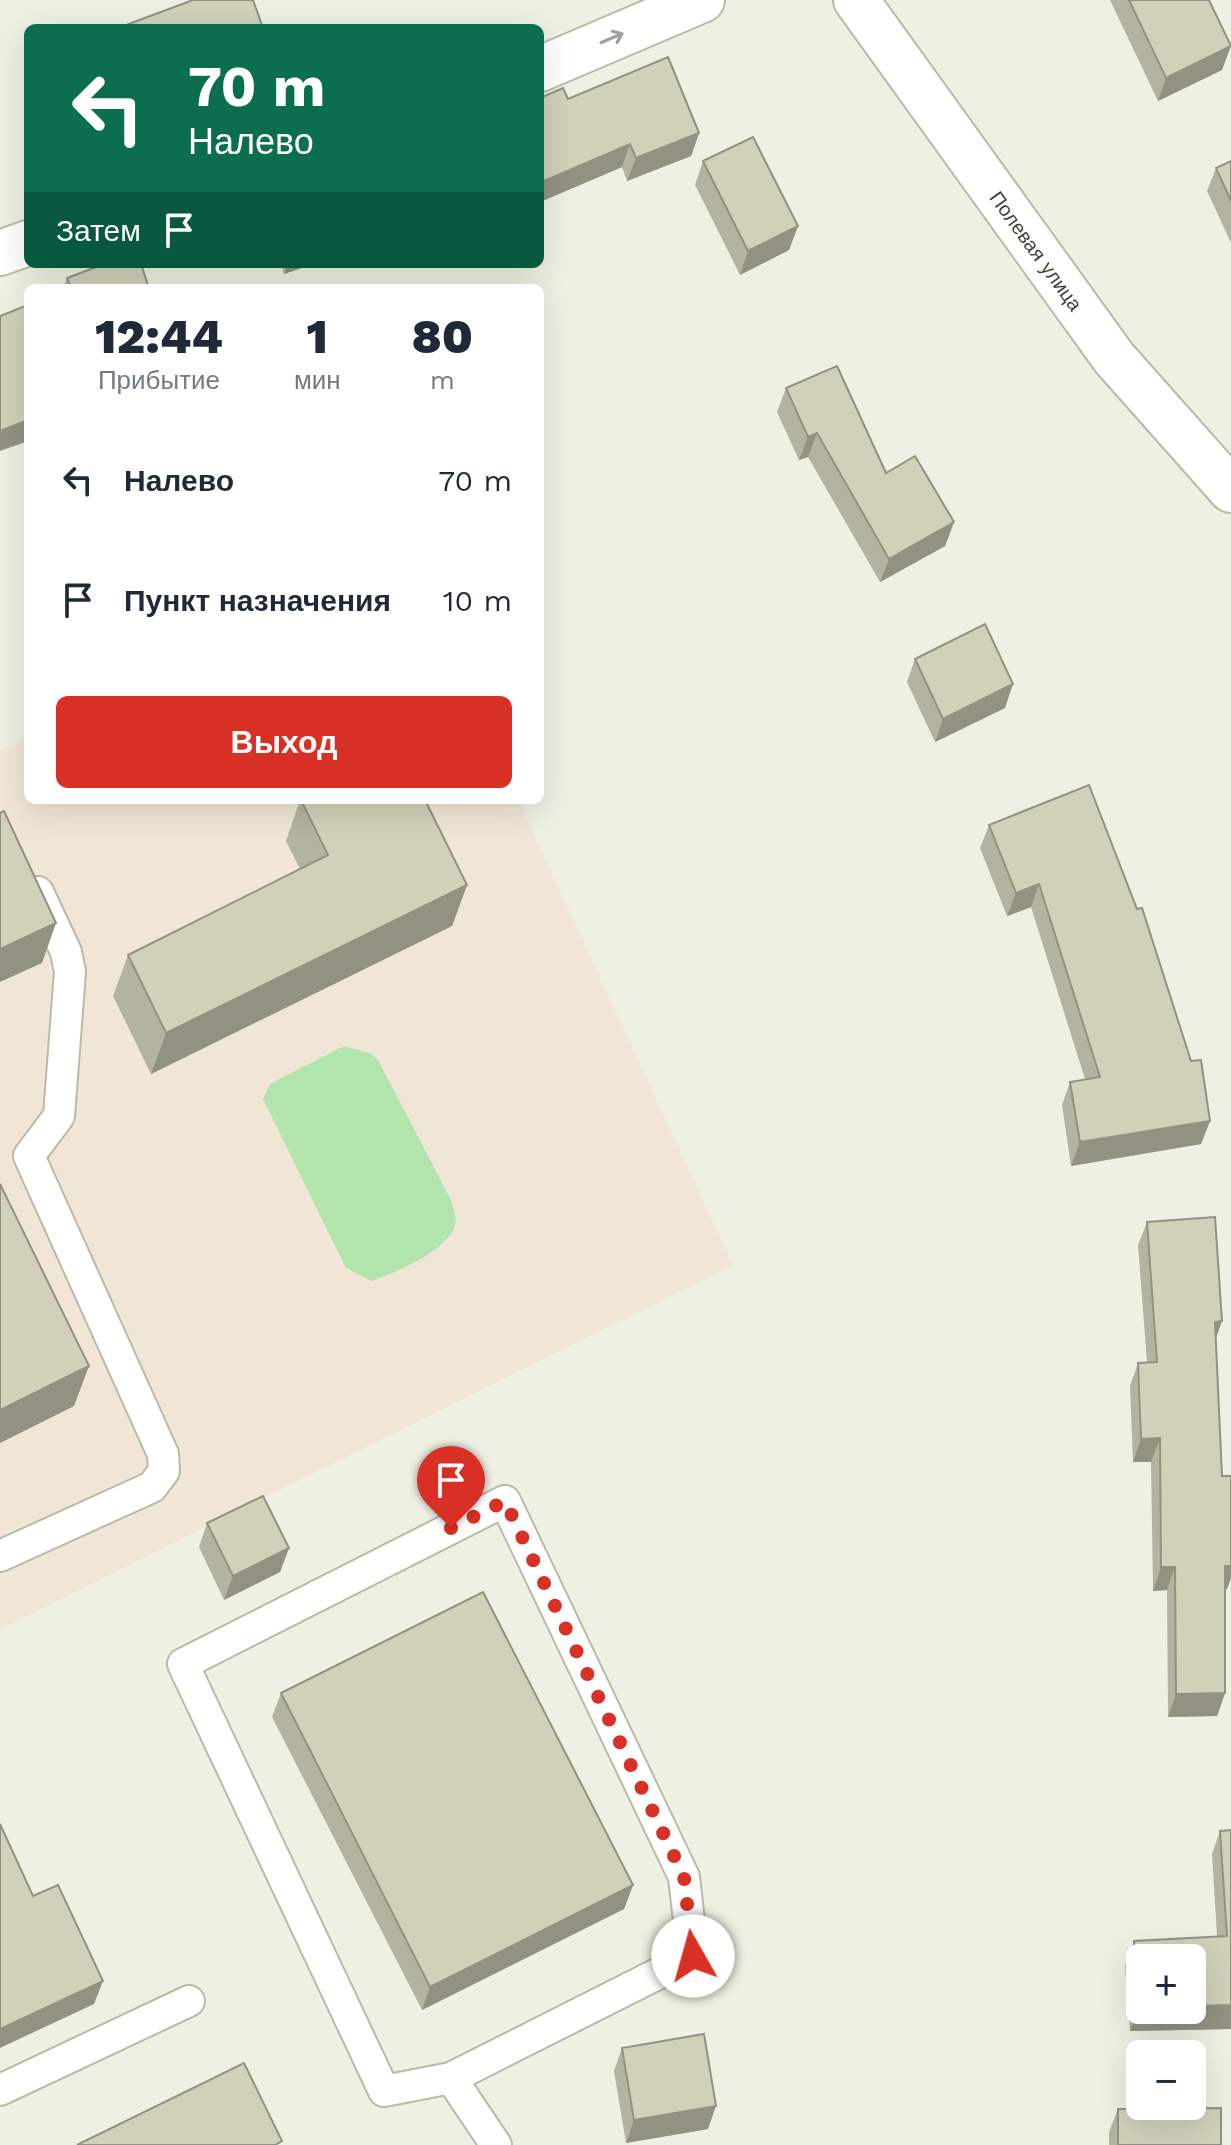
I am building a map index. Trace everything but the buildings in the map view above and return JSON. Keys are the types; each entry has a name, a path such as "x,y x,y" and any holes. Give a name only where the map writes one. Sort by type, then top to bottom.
{"street":[{"path":"544,67 702,0"},
{"name":"Полевая улица","path":"856,0 1114,358 1231,490"},
{"path":"0,253 24,244"}],"lane":[{"path":"0,1556 152,1487 164,1471 163,1454 29,1156 59,1116 70,972 66,952 26,867"},
{"path":"505,1501 684,1877 693,1956 451,2078 384,2091 183,1664 505,1501"},
{"path":"0,2090 189,2001"},
{"path":"451,2078 496,2145"}],"shaded area":[{"path":"24,740 24,804 520,804 733,1265 0,1629 0,751"}],"green space":[{"path":"344,1046 369,1053 378,1060 451,1200 455,1216 451,1234 432,1252 371,1281 346,1268 263,1099 270,1084"}],"route":[{"path":"451,1528 505,1501 684,1877 693,1956"}]}
